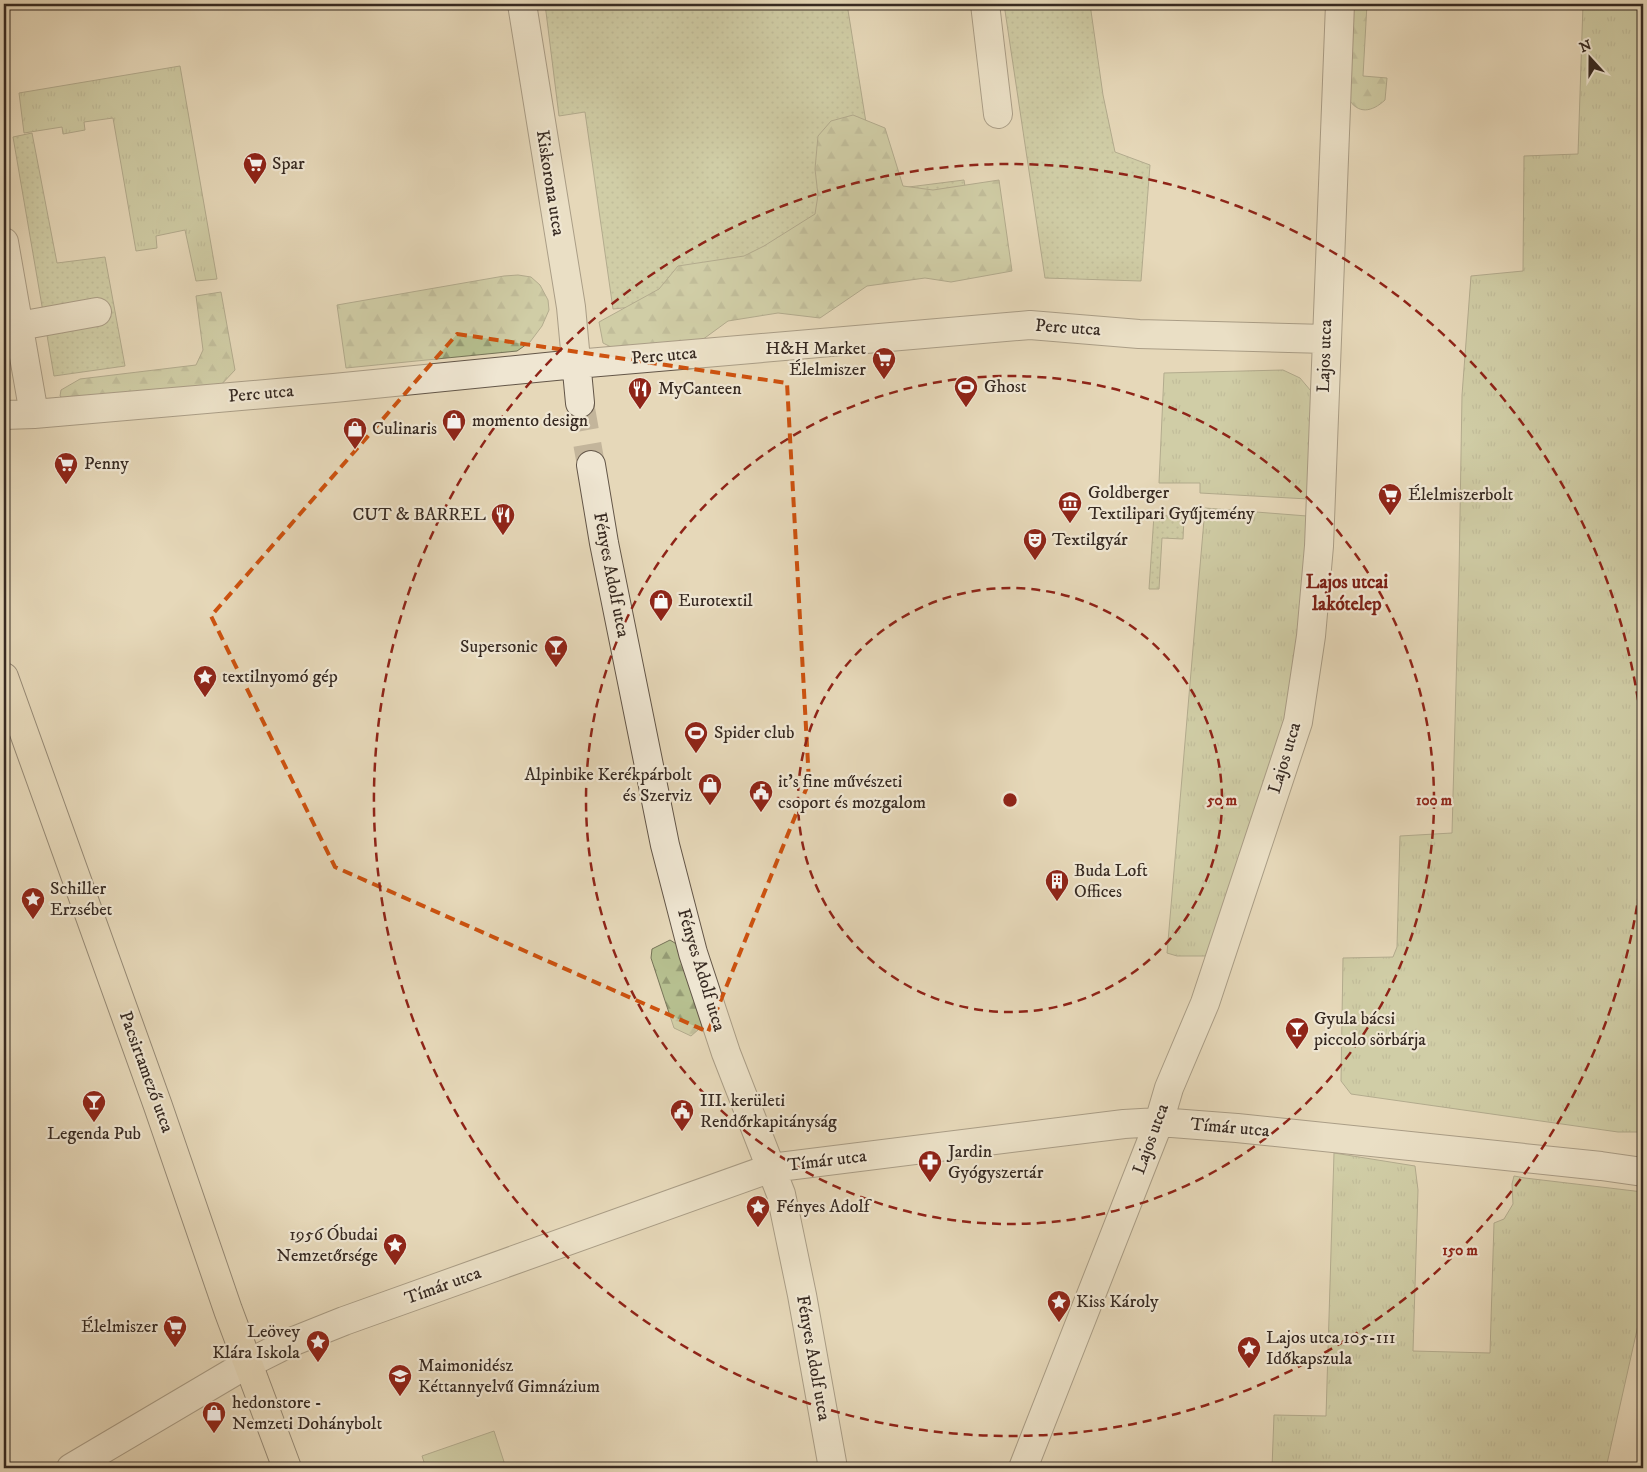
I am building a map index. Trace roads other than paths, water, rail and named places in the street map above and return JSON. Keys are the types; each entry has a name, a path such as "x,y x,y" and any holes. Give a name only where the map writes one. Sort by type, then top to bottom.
{"main road":[{"name":"Pacsirtamező utca","path":"4,676 158,1106 247,1364 287,1468"}],"street":[{"name":"Kiskorona utca","path":"522,4 571,307 576,364"},
{"path":"985,4 998,114"},
{"name":"Lajos utca","path":"1023,1468 1159,1122 1169,1088 1206,1003 1298,722 1311,636 1318,546 1340,4"},
{"path":"4,242 34,414"},
{"path":"18,326 97,312"},
{"name":"Perc utca","path":"4,414 34,414 576,364 1030,325 1139,334 1326,340"},
{"path":"576,364 580,403"},
{"name":"Fényes Adolf utca","path":"591,465 604,543 665,844 693,953 726,1053 780,1194 799,1280 833,1468"},
{"name":"Tímár utca","path":"71,1468 247,1364 289,1343 771,1168 1159,1122 1263,1130 1643,1172"}],"tunnel":[{"path":"580,403 591,465"}],"place":[{"name":"Spar","path":"255,185"},
{"name":"H&H Market Élelmiszer","path":"884,380"},
{"name":"Ghost","path":"966,408"},
{"name":"MyCanteen","path":"640,410"},
{"name":"momento design","path":"454,442"},
{"name":"Culinaris","path":"355,450"},
{"name":"Penny","path":"66,485"},
{"name":"Élelmiszerbolt","path":"1390,516"},
{"name":"Goldberger Textilipari Gyűjtemény","path":"1070,524"},
{"name":"CUT & BARREL","path":"503,536"},
{"name":"Textilgyár","path":"1035,561"},
{"name":"Eurotextil","path":"661,622"},
{"name":"Supersonic","path":"556,668"},
{"name":"textilnyomó gép","path":"205,698"},
{"name":"Spider club","path":"696,754"},
{"name":"Alpinbike Kerékpárbolt és Szerviz","path":"710,806"},
{"name":"it's fine művészeti csoport és mozgalom","path":"761,813"},
{"name":"Buda Loft Offices","path":"1057,902"},
{"name":"Schiller Erzsébet","path":"33,920"},
{"name":"Gyula bácsi piccolo sörbárja","path":"1297,1050"},
{"name":"Legenda Pub","path":"94,1123"},
{"name":"III. kerületi Rendőrkapitányság","path":"682,1132"},
{"name":"Jardin Gyógyszertár","path":"930,1183"},
{"name":"Fényes Adolf","path":"758,1228"},
{"name":"1956 Óbudai Nemzetőrsége","path":"395,1266"},
{"name":"Kiss Károly","path":"1059,1323"},
{"name":"Élelmiszer","path":"175,1348"},
{"name":"Leövey Klára Iskola","path":"318,1363"},
{"name":"Lajos utca 105-111 Időkapszula","path":"1249,1369"},
{"name":"Maimonidész Kéttannyelvű Gimnázium","path":"400,1397"},
{"name":"hedonstore - Nemzeti Dohánybolt","path":"214,1434"}],"district":[{"name":"Lajos utcai lakótelep","path":"1347,593"}]}
